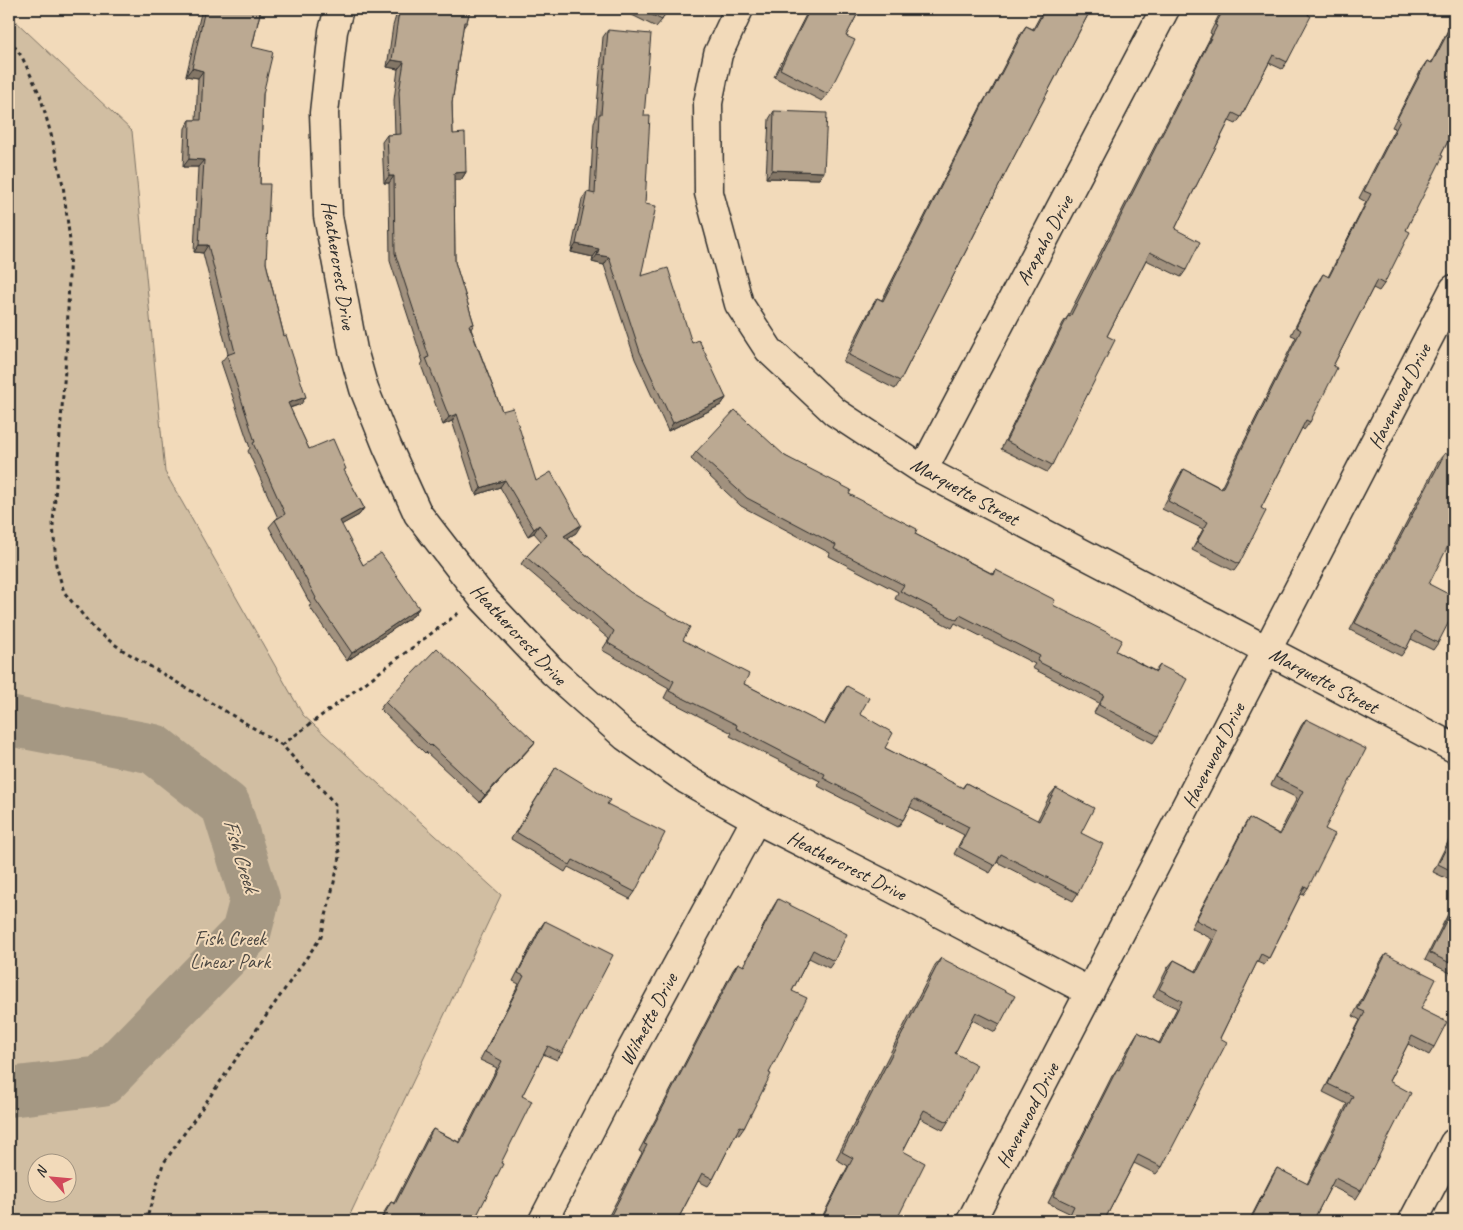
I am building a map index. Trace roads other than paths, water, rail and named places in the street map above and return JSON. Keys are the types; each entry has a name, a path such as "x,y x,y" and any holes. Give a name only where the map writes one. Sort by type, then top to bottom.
{"street":[{"name":"Heathercrest Drive","path":"339,9 333,31 324,113 328,216 352,350 364,389 418,514 482,597 553,672 626,736 686,780 756,819 1090,992"},
{"name":"Marquette Street","path":"739,9 718,54 708,102 709,193 739,304 769,350 835,412 923,470 1454,748"},
{"name":"Arapaho Drive","path":"923,470 1165,9"},
{"name":"Havenwood Drive","path":"971,1221 1454,289"},
{"name":"Wilmette Drive","path":"544,1221 625,1062 756,819"},
{"path":"1413,1221 1454,1143"}],"waterway":[{"name":"Fish Creek","path":"9,721 154,749 226,806 255,899 246,933 102,1081 9,1092"}],"park label":[{"name":"Fish Creek Linear Park","path":"230,950"}]}
